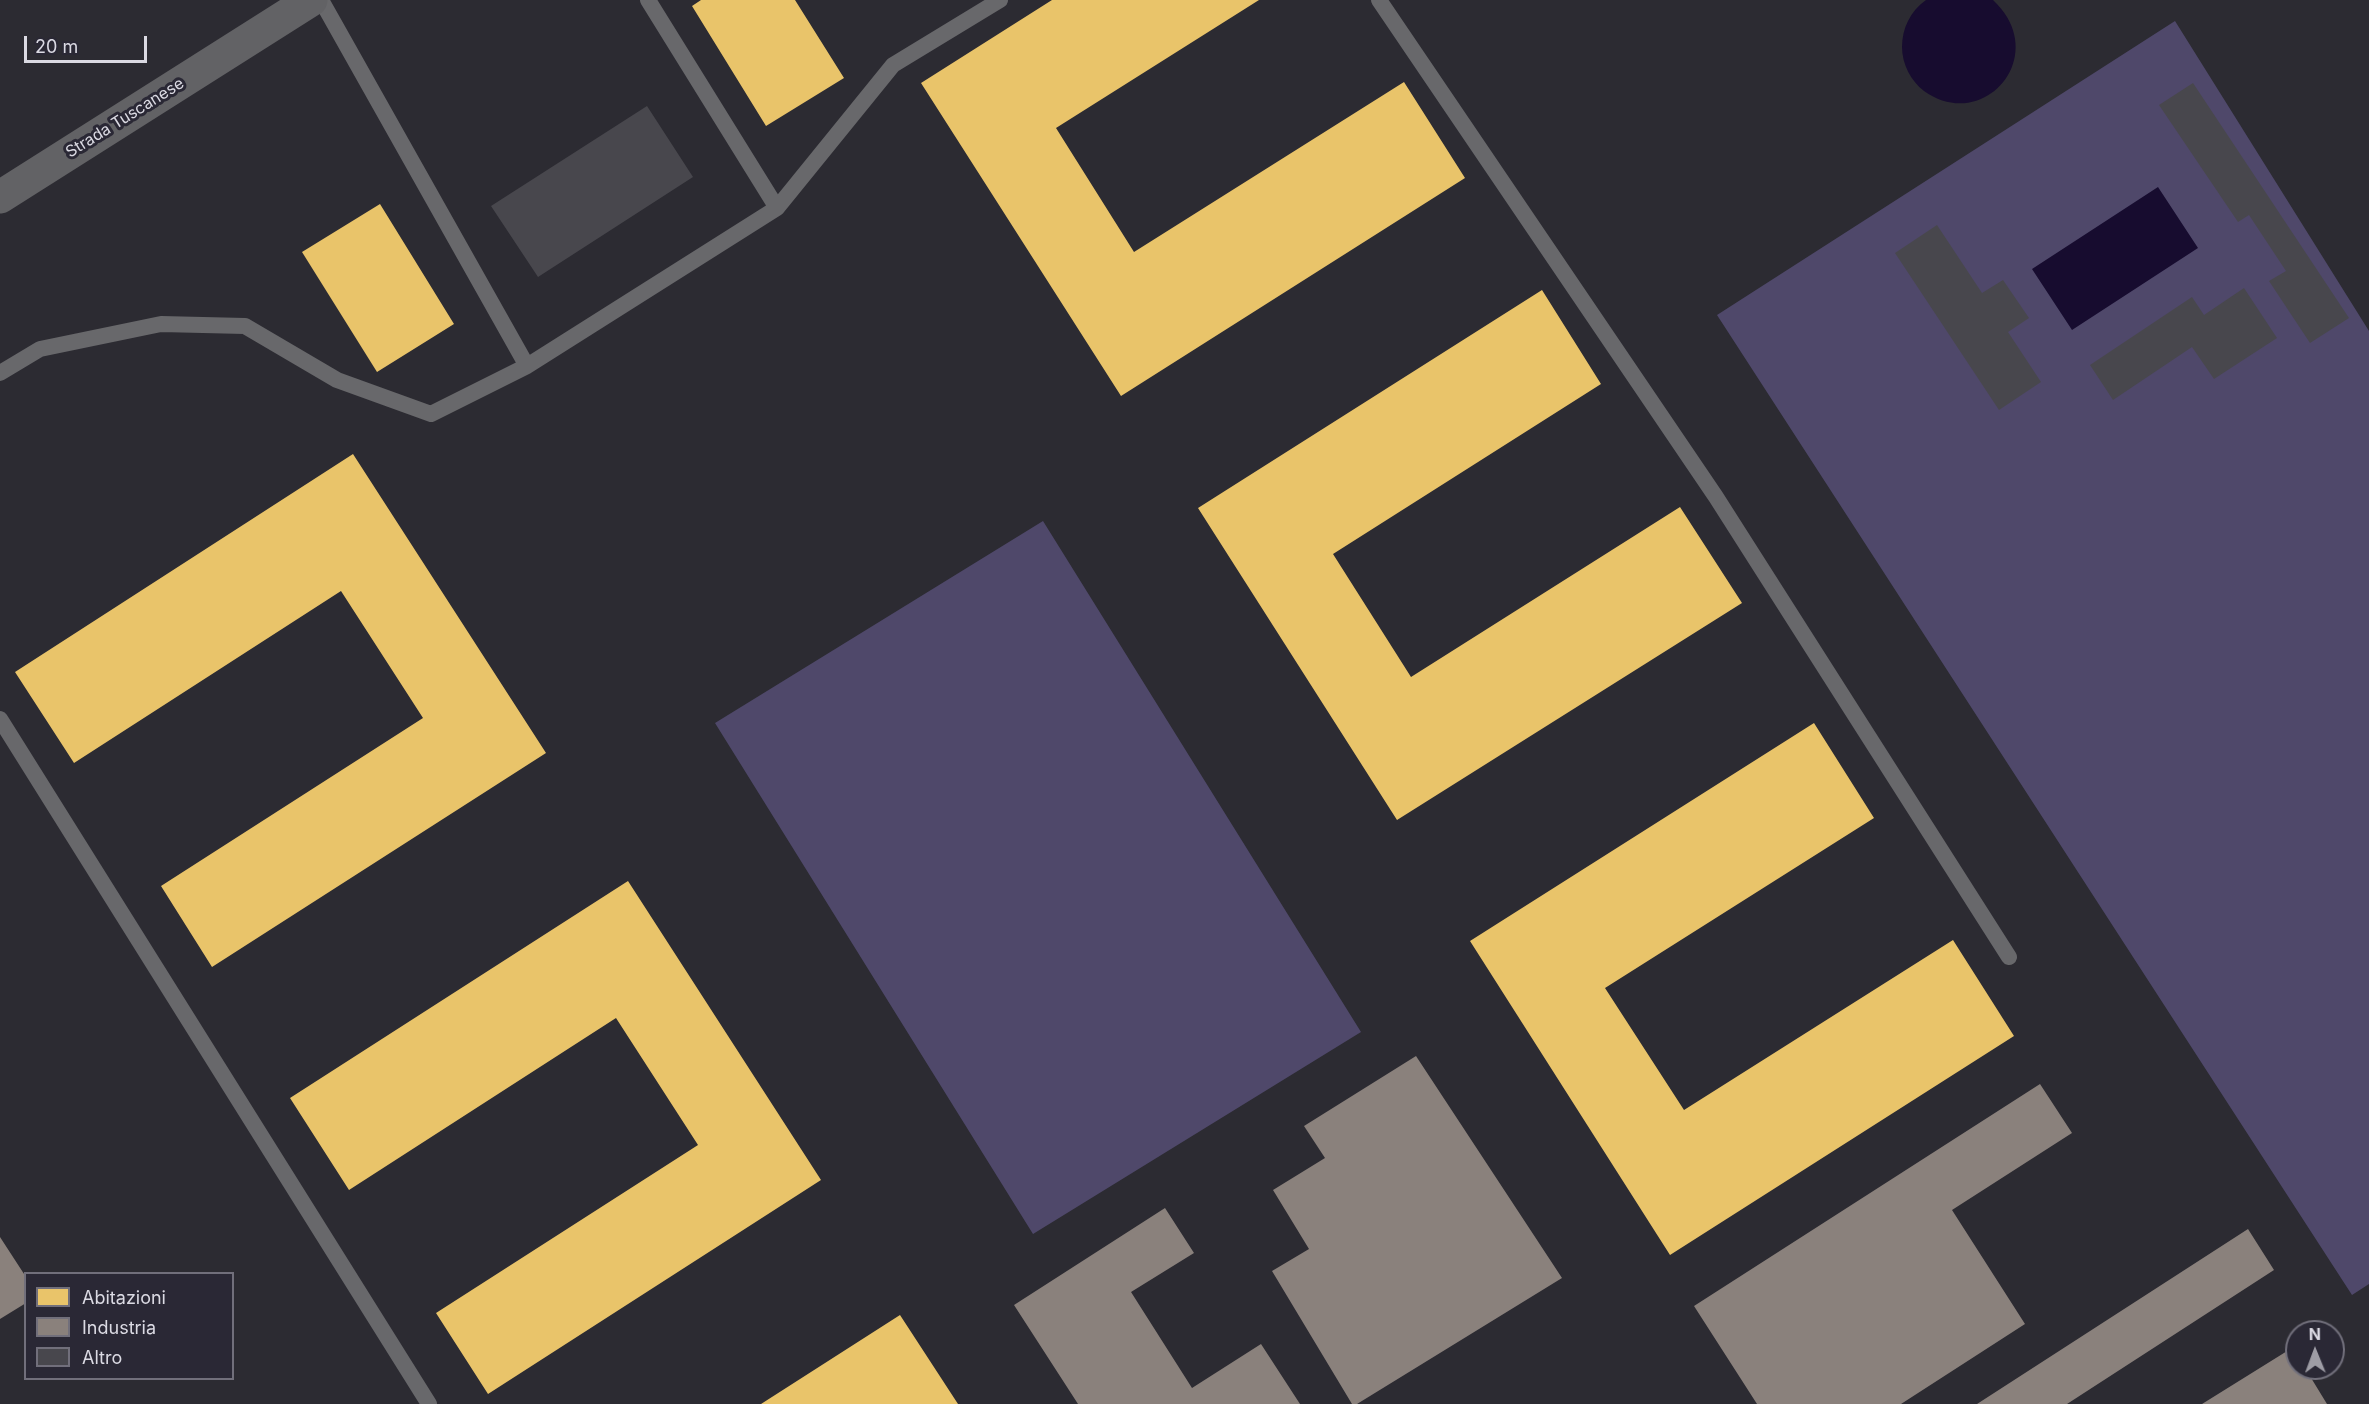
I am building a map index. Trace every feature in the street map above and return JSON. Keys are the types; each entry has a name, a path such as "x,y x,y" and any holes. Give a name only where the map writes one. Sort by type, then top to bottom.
{"main road":[{"name":"Strada Tuscanese","path":"0,197 311,0"}],"lane":[{"path":"321,0 527,366"},
{"path":"648,0 777,207"},
{"path":"0,373 40,349 161,324 244,326 337,380 430,414 527,366 777,207 893,65 1000,0"},
{"path":"1379,0 1716,496 2009,957"},
{"path":"0,719 429,1404"}],"shaded area":[{"path":"1926,0 1993,0 2009,21 2016,43 2013,64 2003,82 1988,96 1968,103 1947,102 1924,91 1911,77 1902,53 1904,34 1911,15"},
{"path":"2175,21 2369,331 2369,1284 2352,1295 1717,315"},
{"path":"2158,187 2198,248 2072,330 2032,269"},
{"path":"1043,521 1361,1032 1033,1234 715,723"}],"building: Abitazioni":[{"path":"701,0 795,0 844,78 766,126 692,6"},
{"path":"1052,0 1259,0 1056,128 1134,252 1404,82 1465,178 1121,396 921,83"},
{"path":"380,204 454,324 377,372 302,252"},
{"path":"1542,290 1601,384 1333,554 1411,677 1680,507 1742,603 1397,820 1198,508"},
{"path":"353,454 546,753 212,967 161,886 423,718 341,591 74,763 15,672"},
{"path":"1814,723 1874,818 1605,988 1684,1110 1953,940 2014,1036 1670,1255 1470,941"},
{"path":"628,881 821,1180 488,1394 436,1313 698,1145 616,1018 349,1190 290,1098"},
{"path":"900,1315 958,1404 761,1404"}],"building: Industria":[{"path":"1416,1056 1562,1278 1357,1404 1352,1404 1272,1271 1309,1249 1273,1190 1325,1158 1304,1126"},
{"path":"2040,1084 2072,1133 1952,1210 2025,1324 1901,1404 1757,1404 1694,1306"},
{"path":"1165,1208 1194,1253 1131,1292 1192,1388 1261,1344 1300,1404 1078,1404 1014,1305"},
{"path":"2248,1229 2274,1270 2067,1404 1977,1404"},
{"path":"0,1237 24,1274 24,1304 0,1319"},
{"path":"2285,1352 2285,1380 2312,1380 2327,1404 2202,1404"}],"building: Altro":[{"path":"2193,83 2349,318 2310,343 2269,281 2286,271 2249,215 2238,222 2159,105"},
{"path":"647,106 693,177 538,277 491,206"},
{"path":"1937,225 1982,293 2003,280 2029,318 2008,332 2041,382 1999,410 1895,253"},
{"path":"2244,288 2277,338 2214,379 2192,347 2113,400 2090,365 2192,297 2204,315"}]}
